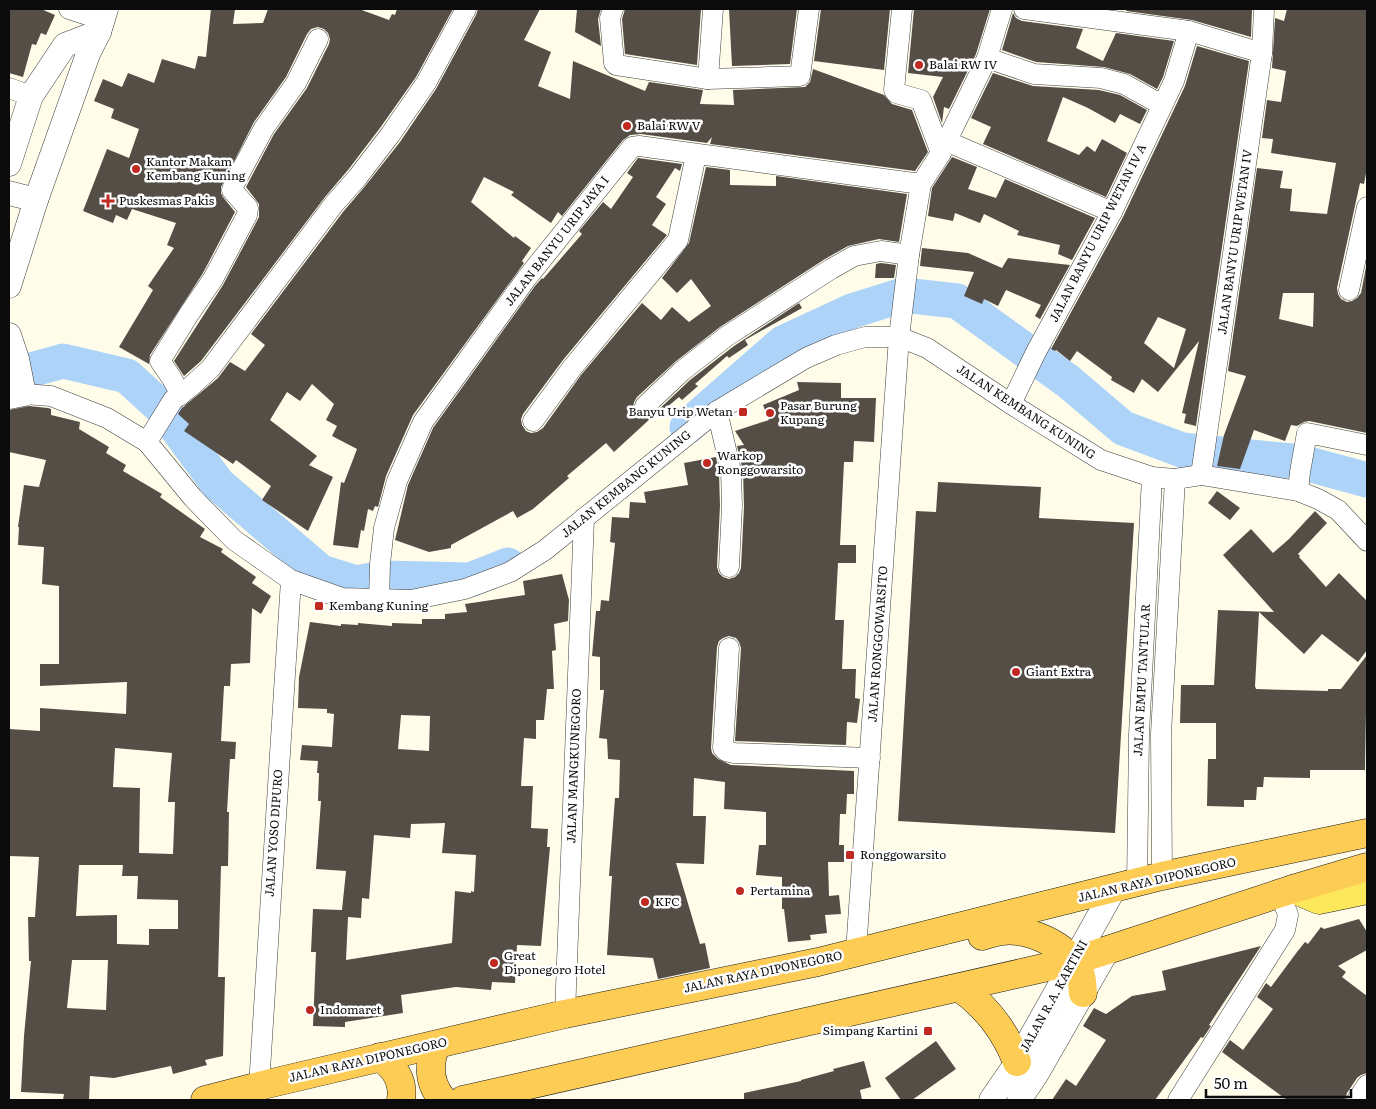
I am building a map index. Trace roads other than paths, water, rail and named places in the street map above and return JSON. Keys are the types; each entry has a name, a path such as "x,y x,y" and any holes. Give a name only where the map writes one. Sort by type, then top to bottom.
{"highway":[{"name":"JALAN RAYA DIPONEGORO","path":"204,1100 565,1014 818,962 856,951 1138,883 1367,833"},
{"path":"463,1100 1074,961 1286,891 1356,870"},
{"path":"887,944 899,951 911,952 1002,931 1025,932 1062,950 1074,961 1080,971 1083,993"},
{"path":"960,988 976,999 993,1018 1010,1041 1017,1062"},
{"path":"436,1045 430,1070 434,1086 443,1100"},
{"path":"380,1057 394,1069 399,1077 401,1100"}],"main road":[{"path":"1331,841 1326,832 1330,828 1367,820"},
{"path":"1286,891 1319,900 1367,890"}],"street":[{"path":"69,9 103,20"},
{"path":"147,442 177,398 210,369 334,204 357,178 390,134 426,83 466,9"},
{"path":"613,9 610,18 614,63 616,65 708,79 800,76 809,9"},
{"path":"708,79 713,9"},
{"path":"902,9 894,90 896,93 921,100 943,147 1112,212"},
{"path":"920,184 943,147 987,58 1002,9"},
{"path":"1024,9 1189,31 1262,54"},
{"name":"JALAN BANYU URIP WETAN IV","path":"1203,466 1262,54 1264,9"},
{"path":"9,286 36,200 88,54 103,20"},
{"path":"9,164 31,96 65,45 103,20"},
{"name":"JALAN BANYU URIP WETAN IV A","path":"1010,404 1112,212 1174,80 1189,31"},
{"path":"177,398 172,377 160,361 213,279 247,215 248,208 232,190 234,184 264,128 296,83 318,39"},
{"path":"987,58 1034,74 1102,78 1124,84 1162,105"},
{"path":"9,88 31,96"},
{"name":"JALAN BANYU URIP JAYA I","path":"379,594 384,528 397,481 423,422 526,279 632,147 639,146 920,184"},
{"path":"532,421 584,353 678,240 696,155"},
{"name":"JALAN RONGGOWARSITO","path":"856,951 899,337 920,184"},
{"path":"9,193 36,200"},
{"path":"1349,290 1367,207"},
{"path":"645,406 682,371 727,336 854,256 881,251 908,262"},
{"path":"9,335 17,383"},
{"name":"JALAN KEMBANG KUNING","path":"17,383 107,418 147,442 193,498 234,540 291,580 342,598 379,594 411,600 465,589 510,572 545,550 717,412 806,358 836,345 865,337 899,337 927,348 1010,404 1101,460 1152,477 1175,479 1203,466 1300,473 1318,498 1338,510 1367,541"},
{"path":"717,412 731,471 732,506 729,567"},
{"path":"1300,473 1308,433 1367,445"},
{"name":"JALAN EMPU TANTULAR","path":"1138,883 1139,735 1152,477"},
{"name":"JALAN EMPU TANTULAR","path":"1138,883 1160,734 1175,479"},
{"name":"JALAN MANGKUNEGORO","path":"565,1014 584,518"},
{"name":"JALAN YOSO DIPURO","path":"258,1086 291,580"},
{"path":"729,648 723,748 726,751 734,754 870,758"},
{"name":"JALAN R.A. KARTINI","path":"991,1100 1017,1062 1074,961 1138,883"},
{"path":"1178,1100 1285,930 1288,915 1286,891"},
{"name":"JALAN R.A. KARTINI","path":"1019,1100 1036,1075 1107,951"},
{"path":"1358,1100 1367,1084"}],"waterway":[{"path":"687,427 783,343 852,311 903,295 957,301 1069,382 1123,428 1182,450 1301,462 1367,480"},
{"path":"9,376 63,361 127,376 162,408 218,484 321,572 356,583 383,578 470,580 508,565"}],"place":[{"name":"Balai RW IV","path":"919,65"},
{"name":"Balai RW V","path":"627,126"},
{"name":"Kantor Makam Kembang Kuning","path":"136,169"},
{"name":"Puskesmas Pakis","path":"108,201"},
{"name":"Banyu Urip Wetan","path":"743,412"},
{"name":"Pasar Burung Kupang","path":"770,413"},
{"name":"Warkop Ronggowarsito","path":"707,463"},
{"name":"Kembang Kuning","path":"319,606"},
{"name":"Giant Extra","path":"1016,672"},
{"name":"Ronggowarsito","path":"850,855"},
{"name":"Pertamina","path":"740,891"},
{"name":"KFC","path":"645,902"},
{"name":"Great Diponegoro Hotel","path":"494,963"},
{"name":"Indomaret","path":"310,1010"},
{"name":"Simpang Kartini","path":"928,1031"}]}
